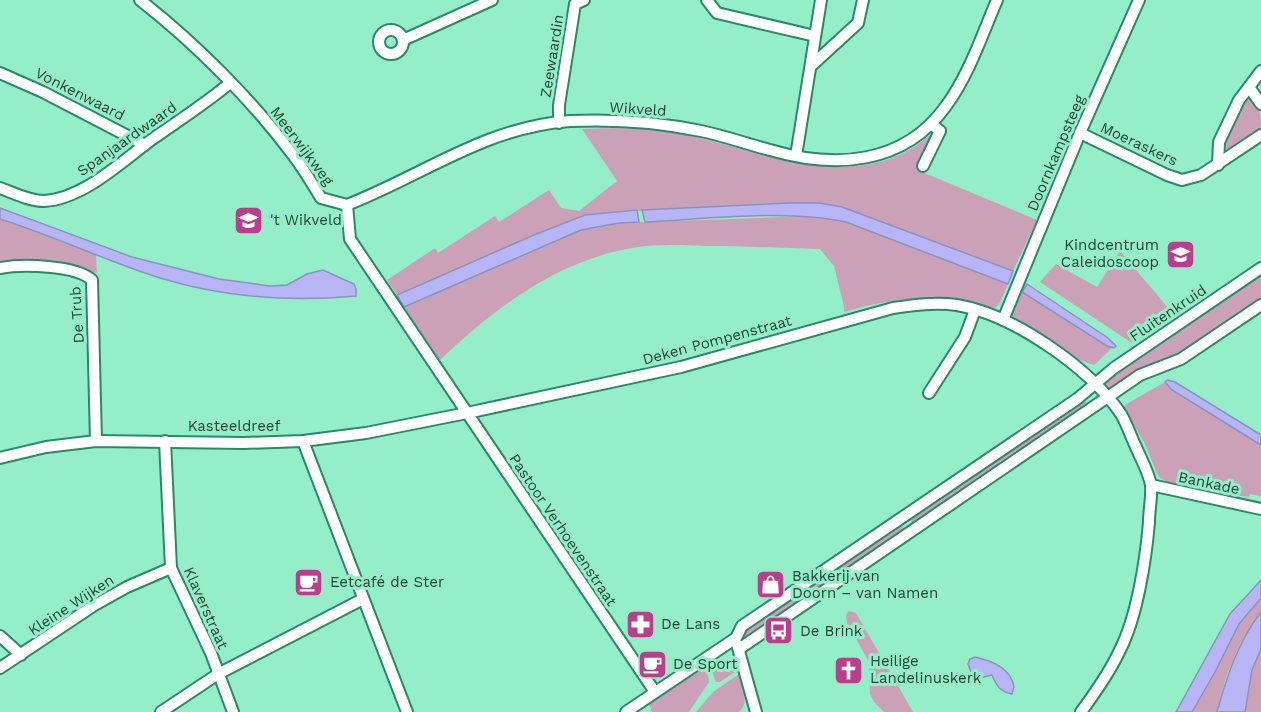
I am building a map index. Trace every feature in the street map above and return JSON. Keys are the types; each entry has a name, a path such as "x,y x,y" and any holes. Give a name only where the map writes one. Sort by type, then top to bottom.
{"street":[{"name":"Meerwijkweg","path":"140,0 178,29 230,83 293,155 321,198 347,205"},
{"path":"403,40 492,0"},
{"path":"707,0 717,13 815,36"},
{"path":"796,156 821,0"},
{"path":"811,66 858,23 862,0"},
{"name":"Wikveld","path":"347,205 381,192 476,143 559,123 610,121 653,123 710,133 796,156 838,162 869,157 904,144 931,124 958,88 997,0"},
{"name":"Doornkampsteeg","path":"1003,320 1080,133 1139,0"},
{"name":"Zeewaardin","path":"559,123 559,105 577,1"},
{"path":"1218,165 1219,142 1239,100 1261,71"},
{"name":"Vonkenwaard","path":"0,73 43,92 145,145"},
{"name":"Spanjaardwaard","path":"0,188 34,200 67,196 108,172 230,83"},
{"path":"1249,87 1261,104"},
{"path":"923,166 940,131 931,124"},
{"name":"Moeraskers","path":"1080,133 1182,180 1201,175 1261,135"},
{"path":"347,205 350,239 467,414"},
{"name":"De Trub","path":"0,268 20,266 63,270 87,276 92,280 96,441"},
{"name":"Fluitenkruid","path":"737,643 742,626 1077,399 1094,384 1261,268"},
{"name":"Deken Pompenstraat","path":"467,414 681,367 893,308 922,303 956,305 1003,320 1051,348 1094,384 1121,414 1151,485"},
{"path":"626,712 911,532 1140,375 1180,359 1261,305"},
{"path":"929,393 965,337 975,310"},
{"name":"Kasteeldreef","path":"1,455 96,441 244,443 303,441 366,433 467,414"},
{"name":"Pastoor Verhoevenstraat","path":"467,414 655,692"},
{"name":"Klaverstraat","path":"165,441 171,568 233,712"},
{"path":"303,441 407,712"},
{"path":"1081,712 1121,650 1128,630 1148,541 1151,485"},
{"name":"Bankade","path":"1151,485 1261,509"},
{"path":"902,517 911,532"},
{"name":"Kleine Wijken","path":"0,668 93,606 127,587 171,568"},
{"path":"161,712 218,674 363,598"},
{"name":"Kleine Wijken","path":"0,636 21,655"},
{"path":"737,643 756,712"}],"shaded area":[{"path":"1249,99 1258,108 1261,129 1231,151 1227,150 1224,146 1245,102"},
{"path":"940,126 922,172 1037,220 1013,271 842,207 819,203 788,203 604,213 534,235 397,295 387,280 435,248 438,253 495,216 499,222 549,190 561,208 579,211 617,181 582,129 653,130 695,137 790,161 822,166 853,166 884,161 913,148"},
{"path":"812,216 846,222 1008,284 1000,303 995,308 956,300 919,299 882,303 844,312 834,266 820,249 677,245 632,248 604,254 578,264 528,290 482,323 440,360 404,307 581,230 619,223"},
{"path":"0,219 96,255 97,273 82,269 0,263"},
{"path":"1120,251 1169,309 1132,343 1040,282 1056,264 1097,287"},
{"path":"1261,273 1261,300 1179,356 1113,389 1106,387 1106,378"},
{"path":"1020,284 1024,288 1022,292 1106,346 1113,347 1094,365 1073,358 1012,316 1010,310"},
{"path":"1165,382 1172,390 1261,445 1261,496 1250,494 1249,497 1200,490 1174,484 1158,476 1145,444 1123,406"},
{"path":"1083,398 1089,406 915,524 911,522 910,517"},
{"path":"899,525 903,527 902,533 803,601 797,593"},
{"path":"792,596 798,604 744,641 741,631"},
{"path":"1261,598 1261,612 1240,644 1226,677 1217,712 1192,712 1239,624"},
{"path":"849,611 856,613 913,712 884,712 874,702 870,694 869,662 847,623 846,615"},
{"path":"1261,649 1261,712 1245,712 1252,670"},
{"path":"724,660 732,663 738,670 720,682 716,682 709,663"},
{"path":"706,665 709,682 689,712 652,712 649,704"},
{"path":"739,674 745,699 739,712 696,712 713,692"}],"water":[{"path":"819,203 842,207 1013,271 1008,284 846,222 823,218 772,215 645,222 642,210"},
{"path":"0,208 132,257 219,279 270,286 287,285 307,274 323,270 354,284 356,296 282,298 208,290 160,278 0,219"},
{"path":"637,210 639,222 581,230 404,307 397,295 585,215"},
{"path":"1027,284 1108,338 1116,346 1114,348 1107,346 1022,292"},
{"path":"1167,380 1175,382 1261,435 1261,445 1172,390 1165,382"},
{"path":"1261,580 1261,598 1239,624 1192,712 1176,712 1230,614"},
{"path":"1261,612 1261,649 1252,670 1245,712 1217,712 1234,660"},
{"path":"975,657 994,663 1005,670 1012,680 1014,687 1012,694 999,688 992,675 980,678 971,672 968,664 970,659"}],"place":[{"name":"'t Wikveld","path":"249,220"},
{"name":"Kindcentrum Caleidoscoop","path":"1180,254"},
{"name":"Eetcafé de Ster","path":"309,582"},
{"name":"Bakkerij van Doorn – van Namen","path":"771,585"},
{"name":"De Lans","path":"640,624"},
{"name":"De Brink","path":"779,631"},
{"name":"De Sport","path":"652,664"},
{"name":"Heilige Landelinuskerk","path":"849,670"}]}
